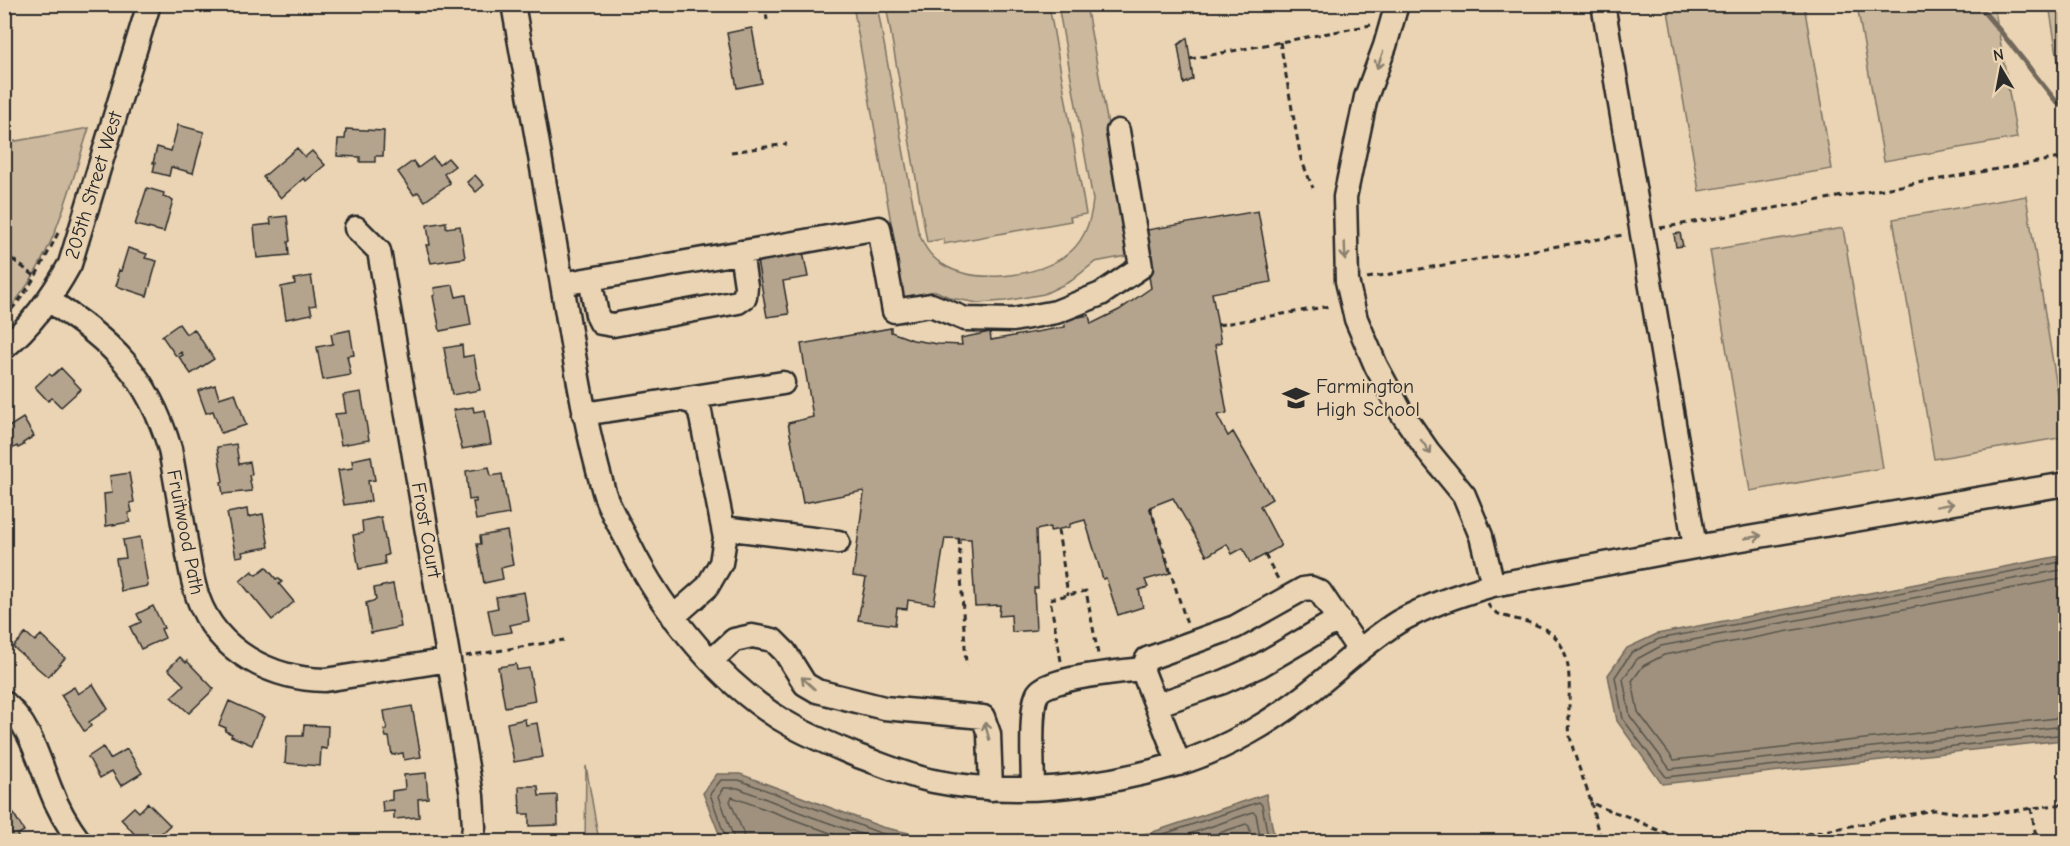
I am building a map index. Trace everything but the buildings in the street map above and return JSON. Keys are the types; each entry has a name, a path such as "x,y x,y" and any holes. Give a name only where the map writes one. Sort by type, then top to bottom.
{"street":[{"name":"205th Street West","path":"4,348 48,300 70,264 148,4"},
{"path":"513,4 584,414 605,497 633,553 673,617 711,661 752,699 793,726 839,748 887,767 932,781 991,789 1033,789 1135,776 1179,764 1222,747 1271,719 1315,688 1359,650 1399,622 1432,605 1695,547 2066,484"},
{"path":"1603,4 1695,547"},
{"path":"1395,12 1366,98 1345,197 1347,281 1356,319 1376,366 1401,412 1428,451 1464,495 1481,536 1490,592"},
{"path":"562,284 879,228 894,312 931,305 965,319 1004,320 1056,312 1101,294 1141,267 1118,131"},
{"name":"Frost Court","path":"356,228 379,251 472,796 474,827 472,842"},
{"path":"590,279 597,315 601,323 613,325 625,323 738,302 745,297 746,286 741,252"},
{"name":"Fruitwood Path","path":"48,300 84,323 108,344 132,370 151,401 170,449 198,599 211,623 229,644 259,666 290,677 307,680 324,680 449,660"},
{"path":"584,414 783,383"},
{"path":"673,617 707,587 721,563 725,538 700,412 694,402 681,399"},
{"path":"723,528 838,542"},
{"path":"1179,764 1142,669 1147,659 1235,627 1303,589 1311,588 1320,592 1359,650"},
{"path":"1156,705 1223,682 1250,670 1339,619"},
{"path":"711,661 734,640 752,636 772,640 785,652 804,684 818,691 884,708 983,717 989,734 991,789"},
{"path":"1033,789 1033,708 1037,693 1048,685 1142,669"},
{"path":"4,702 28,733 51,791 80,842"}],"path":[{"path":"765,4 767,20"},
{"path":"1175,4 1176,11"},
{"path":"1190,59 1280,42 1395,12"},
{"path":"1280,42 1301,159 1312,188"},
{"path":"731,152 788,144"},
{"path":"1347,281 2066,157"},
{"path":"4,317 16,306 36,277 60,229"},
{"path":"4,253 36,277"},
{"path":"1218,325 1330,306"},
{"path":"1150,507 1188,628"},
{"path":"1058,530 1068,595"},
{"path":"959,538 966,665"},
{"path":"1265,555 1280,583"},
{"path":"1061,661 1050,599 1086,591 1098,654"},
{"path":"1490,592 1490,608 1496,614 1544,627 1560,642 1568,666 1570,738 1598,831 1605,842"},
{"path":"449,660 564,640"},
{"path":"1591,802 1670,836 1699,842"},
{"path":"1744,842 1820,832 1933,810 1968,814 2066,804"},
{"path":"2031,808 2037,842"}],"shaded area":[{"path":"853,5 877,5 918,231 922,241 937,261 955,271 971,275 1004,276 1037,269 1065,256 1077,245 1088,224 1093,200 1058,5 1086,5 1132,255 1095,262 1071,281 1044,294 978,303 951,298 936,291 904,297"},
{"path":"886,5 1049,5 1086,214 1070,217 1071,221 944,244 943,239 927,242"},
{"path":"1667,5 1804,5 1832,169 1699,191"},
{"path":"1857,5 1994,5 2017,138 1884,161"},
{"path":"2049,5 2065,5 2065,103"},
{"path":"89,128 66,202 47,250 22,293 5,313 5,143"},
{"path":"2026,196 2065,437 1934,459 1893,219"},
{"path":"1843,228 1883,468 1750,491 1710,250"},
{"path":"586,766 599,841 585,841"}],"water":[{"path":"2065,555 2066,738 2063,740 1662,784 1617,721 1608,675 1627,648 1657,634"},
{"path":"717,774 740,774 882,827 945,841 722,841 703,793"},
{"path":"1266,794 1275,841 1085,841 1150,833"}],"waterway":[{"path":"1977,4 2055,100 2066,109"}],"place":[{"name":"Farmington High School","path":"1296,398"}]}
